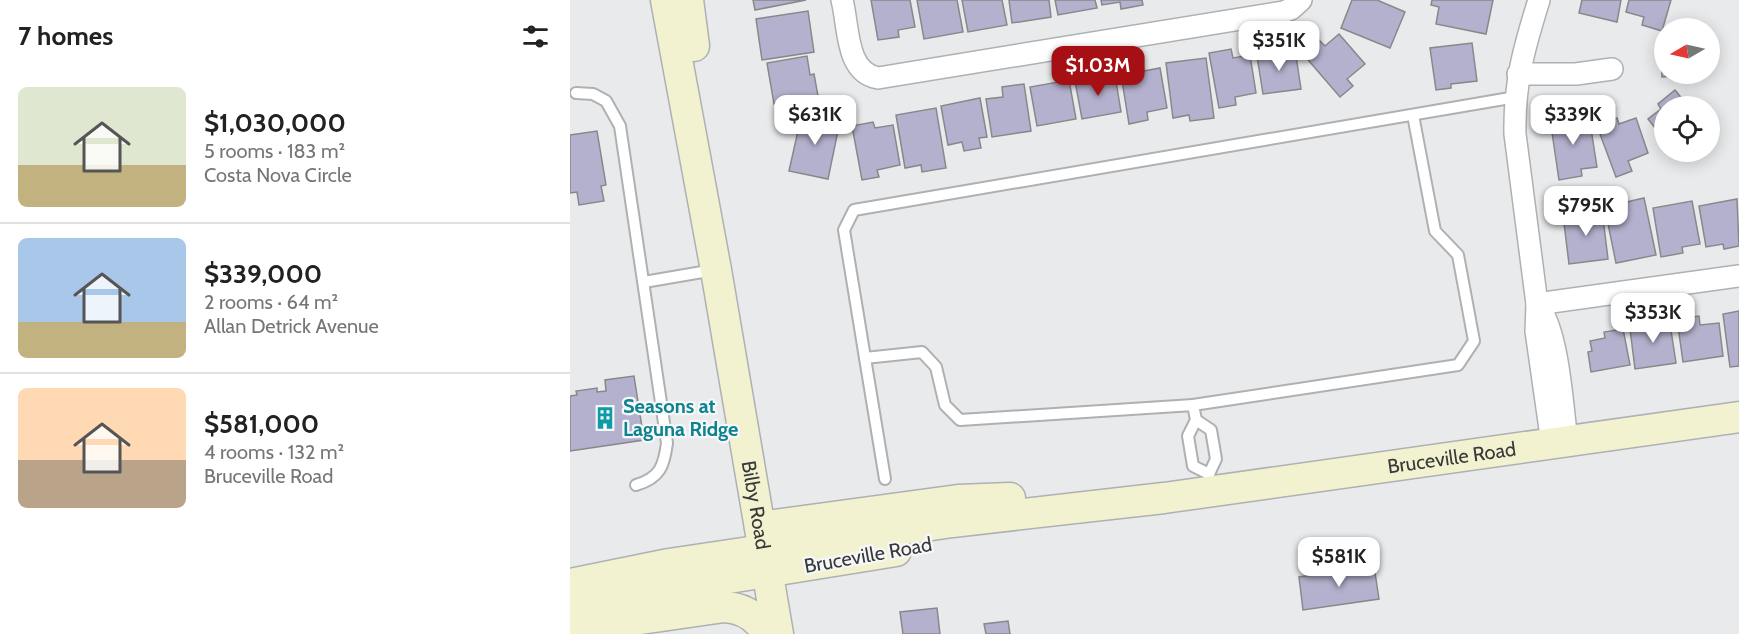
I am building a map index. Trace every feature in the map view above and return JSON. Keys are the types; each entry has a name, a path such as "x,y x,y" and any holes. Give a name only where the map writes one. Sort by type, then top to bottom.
{"main road":[{"name":"Bilby Road","path":"666,0 716,270 778,634"},
{"name":"Bilby Road","path":"688,0 716,270"},
{"name":"Bruceville Road","path":"570,584 658,566 764,549 988,534 1164,498 1210,483 1560,442 1739,417"},
{"name":"Bruceville Road","path":"570,603 764,549 980,498 1118,503 1164,498"},
{"path":"570,629 724,607 741,609 749,613 762,625 767,634"}],"street":[{"path":"842,0 856,64 865,74 878,78 1283,12 1291,9 1300,0"},
{"path":"1539,0 1526,38 1518,74 1517,155 1538,304 1547,318 1552,336 1560,442"},
{"path":"1518,74 1576,74 1612,69"},
{"path":"1538,304 1739,276"}],"lane":[{"path":"576,93 593,94 606,101 620,126 644,282 667,443 665,459 658,473 648,481 636,485"},
{"path":"885,479 844,230 854,210 1516,97"},
{"path":"865,358 922,352 936,367 945,405 960,420 1193,405 1458,365 1474,341 1458,255 1435,231 1413,115"},
{"path":"644,282 716,270"},
{"path":"1193,405 1196,420 1188,436 1193,466 1210,483"},
{"path":"1196,420 1211,430 1216,459 1210,483"}],"building":[{"path":"753,0 806,0 755,10"},
{"path":"871,0 910,0 915,27 898,30 899,37 878,40"},
{"path":"917,0 957,0 963,32 924,39"},
{"path":"962,0 1002,0 1007,25 968,32"},
{"path":"1009,0 1049,0 1051,17 1012,23"},
{"path":"1055,0 1095,0 1097,8 1058,15"},
{"path":"1101,0 1142,0 1143,5 1121,9 1120,2 1102,5"},
{"path":"1352,0 1377,0 1405,12 1390,48 1341,28"},
{"path":"1432,0 1493,0 1486,34 1436,24 1439,7 1431,5"},
{"path":"1582,0 1621,0 1617,22 1579,13"},
{"path":"1629,0 1671,0 1666,18 1654,18 1654,29 1642,25 1644,17 1626,12"},
{"path":"808,11 814,52 762,60 756,19"},
{"path":"1339,34 1365,64 1347,79 1353,86 1340,97 1303,54 1319,40 1325,46"},
{"path":"1472,43 1477,81 1451,84 1451,88 1436,90 1430,48"},
{"path":"1231,49 1233,58 1250,55 1256,93 1235,97 1236,105 1219,108 1209,53"},
{"path":"1295,49 1301,89 1263,94 1257,56"},
{"path":"807,56 810,75 814,74 818,96 774,104 767,63"},
{"path":"1206,58 1214,118 1190,121 1189,115 1173,118 1166,63"},
{"path":"1143,65 1144,71 1160,68 1167,108 1147,112 1148,120 1129,124 1120,68"},
{"path":"1115,75 1121,112 1082,119 1075,81"},
{"path":"1069,80 1076,119 1037,126 1030,87"},
{"path":"1024,84 1031,131 992,137 986,99 1003,97 1002,87"},
{"path":"1675,90 1680,96 1668,96"},
{"path":"980,98 987,137 979,138 981,148 964,151 962,142 948,145 941,106"},
{"path":"936,108 946,168 922,172 921,165 905,168 896,115"},
{"path":"802,113 840,121 828,179 789,171"},
{"path":"1654,114 1654,127 1648,119"},
{"path":"1589,116 1597,167 1581,169 1582,176 1559,180 1550,119"},
{"path":"1617,118 1619,124 1636,118 1648,153 1628,161 1632,171 1616,177 1597,126"},
{"path":"873,122 875,128 893,125 900,165 877,170 879,177 862,180 852,126"},
{"path":"597,131 606,185 601,186 604,201 579,205 577,192 570,193 570,135"},
{"path":"1644,198 1656,255 1616,263 1606,214 1624,210 1622,203"},
{"path":"1737,199 1739,246 1724,249 1723,244 1706,247 1699,206"},
{"path":"1692,201 1700,244 1682,247 1683,253 1661,257 1653,208"},
{"path":"1602,210 1608,259 1569,264 1563,215"},
{"path":"1739,311 1739,366 1730,367 1723,314"},
{"path":"1699,316 1700,325 1719,323 1723,356 1683,362 1677,319"},
{"path":"1669,317 1676,363 1635,369 1630,329 1649,326 1649,320"},
{"path":"1623,329 1630,365 1591,372 1588,352 1592,351 1590,341 1605,338 1604,332"},
{"name":"Seasons at Laguna Ridge","path":"634,376 644,440 570,451 570,396 577,395 576,391 597,388 597,392 606,391 605,380"},
{"path":"1374,566 1379,599 1303,610 1299,577"},
{"path":"937,608 940,634 903,634 900,612"},
{"path":"1008,621 1010,634 986,634 984,624"}],"place":[{"name":"Seasons at Laguna Ridge","path":"605,418"}]}
